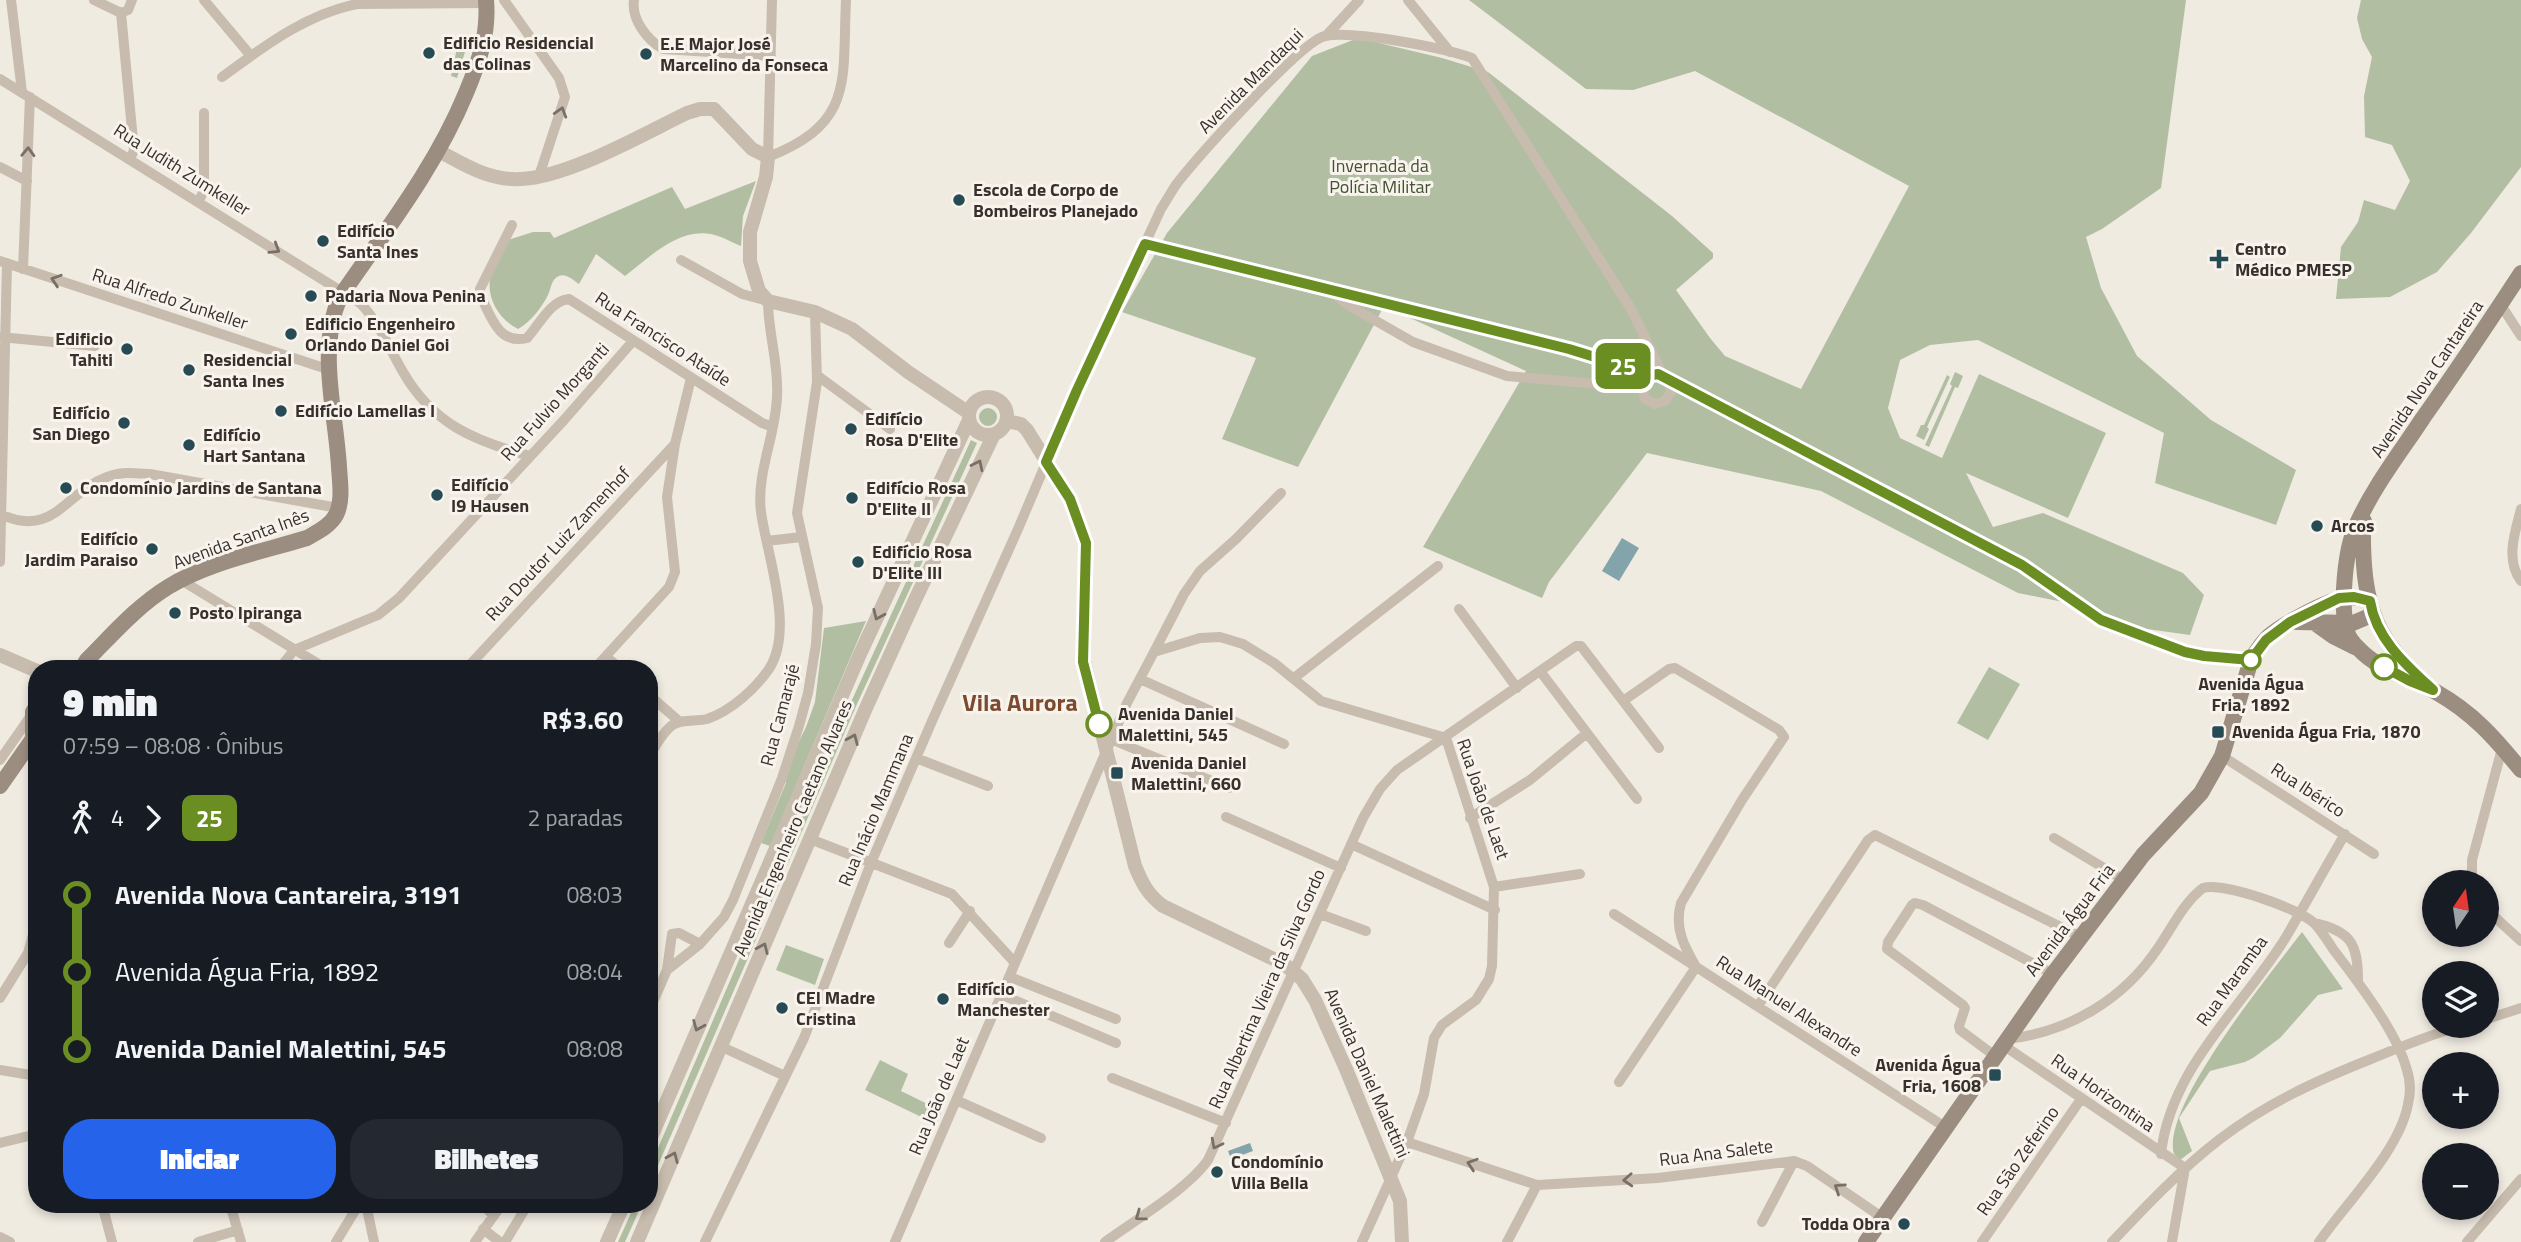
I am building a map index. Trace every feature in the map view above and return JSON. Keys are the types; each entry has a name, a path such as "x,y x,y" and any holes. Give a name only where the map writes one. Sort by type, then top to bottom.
{"main road":[{"path":"338,508 338,447 330,370 333,313 344,291 410,198 439,151 479,62 484,44 487,1"},
{"name":"Avenida Nova Cantareira","path":"2433,690 2382,666 2358,649 2350,638 2346,624 2345,597 2351,544 2355,528 2388,470 2521,273"},
{"name":"Avenida Santa Inês","path":"84,660 143,606 181,580 307,538 323,529 334,518 338,508"},
{"name":"Avenida Nova Cantareira","path":"2367,508 2362,531 2365,585 2371,608 2396,654 2433,690 2479,721 2503,745 2521,770"},
{"path":"2290,622 2346,624 2358,621 2371,608 2354,597 2345,597"},
{"name":"Avenida Água Fria","path":"1866,1242 2053,974 2158,838 2201,793 2222,756 2251,660 2266,640 2290,622 2345,597"},
{"path":"2312,621 2358,649"},
{"path":"0,786 28,747"}],"street":[{"path":"11,0 26,95 27,181 23,269"},
{"path":"94,0 121,13 128,10 132,0"},
{"path":"204,0 251,56"},
{"path":"504,0 559,78 565,97 539,176"},
{"path":"634,0 637,20 652,42 663,49 771,56"},
{"path":"658,744 670,726 709,718 727,709 747,693 770,668 780,632 761,511 761,486 777,397 776,370 768,325 768,301 759,291 753,275 750,247 754,215 766,177 768,158 772,0"},
{"path":"768,158 804,141 830,116 836,104 840,90 846,0"},
{"path":"1326,36 1359,0"},
{"path":"1408,0 1450,52"},
{"path":"222,77 277,37 341,7 357,4 487,1"},
{"path":"121,13 134,151 130,158"},
{"name":"Avenida Mandaqui","path":"1077,390 1171,192 1226,127 1308,45 1326,36 1374,38 1472,58 1631,309 1662,377"},
{"name":"Rua Judith Zumkeller","path":"0,79 344,291 366,309 404,374 438,417 467,435 530,456"},
{"path":"439,151 491,176 520,179 539,176 575,166 700,108 714,109 752,149 768,158"},
{"path":"199,201 204,190 204,113"},
{"path":"0,167 27,181"},
{"name":"Rua Francisco Ataíde","path":"512,225 480,289 480,295 502,333 510,339 527,338 553,306 569,299 773,428"},
{"path":"1145,244 1569,349 1662,377 2022,565 2101,620 2185,652 2251,660"},
{"path":"681,260 741,294 815,312 852,329 969,416 978,433 994,434 1003,428 1006,421 1004,405 989,397 978,399 969,416"},
{"path":"0,562 3,262"},
{"name":"Rua Alfredo Zunkeller","path":"3,262 330,370"},
{"path":"1328,289 1348,305 1413,342 1507,376 1642,388"},
{"path":"2501,305 2521,336"},
{"name":"Rua Camarajé","path":"667,970 700,944 724,917 733,900 782,778 808,693 816,644 818,608 808,559 800,537 797,513 818,376 815,312"},
{"path":"3,338 95,346"},
{"name":"Rua Fulvio Morganti","path":"286,660 294,650 378,615 399,598 633,341"},
{"path":"818,376 890,429"},
{"path":"1662,377 1671,386 1669,397 1660,404 1655,404 1645,399 1643,382 1662,377"},
{"path":"603,660 669,587 676,572 667,497 675,444 691,378"},
{"name":"Rua Inácio Mammana","path":"705,1242 817,1008 871,863 1077,390"},
{"name":"Avenida Engenheiro Caetano Alvares","path":"658,1121 860,654 969,416"},
{"name":"Avenida Daniel Malettini","path":"1006,421 1023,426 1070,499 1086,543 1083,662 1110,746 1135,866 1151,897 1163,906 1266,954 1295,971 1315,1000 1391,1176 1399,1201 1402,1242"},
{"name":"Avenida Engenheiro Caetano Alvares","path":"658,1191 915,600 994,434"},
{"name":"Rua Doutor Luiz Zamenhof","path":"474,660 675,444"},
{"path":"1,514 19,522 37,522 104,477 122,472 150,474 338,508"},
{"path":"1153,652 1184,594 1200,571 1282,493"},
{"path":"2521,509 2513,540 2512,557 2515,573 2521,581"},
{"path":"767,541 800,537"},
{"path":"1294,678 1438,566"},
{"path":"181,580 311,660"},
{"path":"1460,609 1517,688"},
{"name":"Rua João de Laet","path":"897,1240 1015,963 1153,652 1200,638 1220,637 1243,643 1331,705 1446,738 1470,818 1490,869 1495,910 1489,979 1476,1000 1437,1030 1424,1094 1407,1142 1362,1242"},
{"name":"Rua Albertina Vieira da Silva Gordo","path":"1105,1242 1202,1168 1226,1123 1363,818 1387,778 1573,646 1581,646 1623,701"},
{"path":"0,655 28,667"},
{"path":"606,657 610,660"},
{"path":"1619,1082 1696,967 1677,923 1681,903 1742,800 1782,743 1783,734 1679,670 1669,669 1623,701 1659,748"},
{"path":"1540,671 1637,799"},
{"path":"1140,679 1284,744"},
{"path":"658,703 680,722"},
{"path":"0,760 28,720"},
{"path":"1470,818 1530,780 1587,733"},
{"path":"2472,870 2472,860 2503,745"},
{"path":"1110,746 1229,788"},
{"name":"Rua Ibérico","path":"2222,756 2374,854"},
{"path":"916,758 988,786"},
{"path":"1226,817 1341,868"},
{"name":"Rua Maramba","path":"2161,1154 2163,1138 2179,1092 2224,1020 2286,937 2345,834"},
{"path":"1758,1006 1868,840 1875,835 2081,937"},
{"path":"2054,838 2124,880"},
{"path":"810,839 952,894 1015,963"},
{"path":"1351,844 1495,910"},
{"path":"1494,887 1580,874"},
{"path":"2001,1046 2075,1021 2101,1006 2146,967 2192,898 2203,888 2221,887 2281,904 2299,913 2314,923 2358,981 2399,1047 2410,1085 2409,1103 2394,1142 2319,1242"},
{"name":"Rua Horizontina","path":"2053,974 1919,903 1912,905 1888,942 1889,951 1963,1005 1965,1008 1960,1030 2001,1046 2185,1168"},
{"path":"949,943 970,911"},
{"path":"748,913 774,923"},
{"path":"1320,914 1365,932"},
{"name":"Rua Manuel Alexandre","path":"1614,914 1945,1127"},
{"path":"2499,921 2521,942"},
{"path":"2314,923 2330,926 2350,939 2356,952 2358,981"},
{"path":"658,990 667,970 672,934 679,933 700,944"},
{"path":"0,998 28,962"},
{"path":"1010,977 1116,1019"},
{"path":"1002,995 1116,1043"},
{"path":"2499,1014 2521,1008"},
{"path":"2112,1242 2185,1168 2220,1139 2287,1095 2426,1038"},
{"path":"720,1046 785,1076"},
{"path":"0,1070 28,1075"},
{"path":"1112,1078 1226,1123"},
{"name":"Rua São Zeferino","path":"1982,1242 2081,1099"},
{"path":"956,1100 1041,1138"},
{"path":"0,1143 28,1136"},
{"path":"1407,1142 1537,1185 1507,1242"},
{"path":"1762,1222 1794,1161"},
{"name":"Rua Ana Salete","path":"1537,1185 1658,1178 1794,1161 1807,1166 1883,1218"},
{"path":"2172,1242 2185,1168"},
{"path":"2468,1242 2521,1179"},
{"path":"104,1213 112,1242"},
{"path":"233,1213 241,1242"},
{"path":"336,1242 354,1213"},
{"path":"368,1213 374,1242"},
{"path":"491,1213 494,1216"},
{"path":"475,1242 496,1213"},
{"path":"483,1229 502,1242 522,1213"},
{"path":"607,1242 620,1213"},
{"name":"Avenida Engenheiro Caetano Alvares","path":"636,1242 648,1213"},
{"path":"198,1242 238,1230"},
{"path":"0,1237 10,1242"}],"green space":[{"name":"Invernada da Polícia Militar","path":"1469,0 2186,0 2161,188 2086,237 2101,288 2137,356 2211,420 2296,470 2276,525 2155,483 2164,433 1978,340 1930,345 1900,360 1888,408 1900,438 1942,458 1979,374 2106,433 2068,518 1966,473 1993,527 2043,513 2183,573 2204,595 2190,635 2147,629 2088,607 2018,593 1821,491 1647,453 1549,582 1542,598 1423,547 1526,371 1384,306 1298,467 1222,439 1256,358 1122,312 1167,233 1312,56 1358,38 1488,72 1672,216 1713,253 1713,258 1676,290 1710,338 1725,356 1801,389 1909,186 1695,71 1633,90 1586,89"},
{"path":"2361,0 2521,0 2521,167 2471,233 2437,272 2390,297 2336,299 2341,247 2358,222 2364,200 2395,210 2410,181 2392,145 2365,137 2364,96 2372,57 2362,39 2357,18"},
{"path":"460,34 468,34 468,42 457,78 451,76"},
{"path":"756,181 743,216 741,246 711,234 687,236 664,246 625,276 596,254 579,284 567,276 556,277 539,309 518,329 504,319 495,306 490,290 491,274 508,240 533,232 550,232 554,238 672,187 685,209"},
{"path":"137,288 158,296 156,304 134,296"},
{"path":"1955,372 1963,376 1958,388 1955,387 1929,447 1925,445 1952,386 1950,384"},
{"path":"1947,375 1950,377 1927,427 1929,429 1924,440 1916,436 1921,425 1924,425"},
{"path":"988,408 995,410 995,424 988,426 981,424 979,417 981,410"},
{"path":"971,440 977,443 857,704 768,910 762,908 851,702"},
{"path":"866,621 770,846 761,843 786,783 784,772 815,702 824,628"},
{"path":"1989,667 2020,684 1988,740 1957,723"},
{"path":"754,925 761,928 658,1165 658,1148"},
{"path":"2302,932 2343,989 2318,995 2280,1038 2253,1058 2210,1071 2180,1117 2200,1074 2222,1040"},
{"path":"786,945 824,959 815,985 776,970"},
{"path":"880,1060 908,1074 901,1091 942,1111 936,1124 865,1090"},
{"path":"2179,1118 2192,1151 2180,1160 2174,1154 2174,1133"},
{"path":"631,1213 638,1213 625,1242 618,1242"}],"water":[{"path":"1622,538 1639,548 1619,581 1602,571"},
{"path":"1250,1143 1253,1151 1231,1159 1228,1151"}],"bus line":[{"name":"25","path":"1099,724 1083,662 1086,543 1070,499 1046,462 1145,244 1569,349 1653,375 1658,374 2022,565 2101,620 2185,652 2251,660 2272,634 2290,622 2339,598 2354,597 2370,601 2372,615 2391,648 2433,690 2384,667"}],"place":[{"name":"Edificio Residencial das Colinas","path":"429,53"},
{"name":"E.E Major José Marcelino da Fonseca","path":"646,54"},
{"name":"Escola de Corpo de Bombeiros Planejado","path":"959,200"},
{"name":"Edifício Santa Ines","path":"323,241"},
{"name":"Centro Médico PMESP","path":"2219,259"},
{"name":"Padaria Nova Penina","path":"311,296"},
{"name":"Edificio Engenheiro Orlando Daniel Goi","path":"291,334"},
{"name":"Edificio Tahiti","path":"127,349"},
{"name":"Residencial Santa Ines","path":"189,370"},
{"name":"Edifício Lamellas I","path":"281,411"},
{"name":"Edifício San Diego","path":"124,423"},
{"name":"Edifício Rosa D'Elite","path":"851,429"},
{"name":"Edifício Hart Santana","path":"189,445"},
{"name":"Condomínio Jardins de Santana","path":"66,488"},
{"name":"Edifício I9 Hausen","path":"437,495"},
{"name":"Edifício Rosa D'Elite II","path":"852,498"},
{"name":"Arcos","path":"2317,526"},
{"name":"Edifício Jardim Paraiso","path":"152,549"},
{"name":"Edifício Rosa D'Elite III","path":"858,562"},
{"name":"Posto Ipiranga","path":"175,613"},
{"name":"Avenida Água Fria, 1892","path":"2251,660"},
{"name":"Avenida Daniel Malettini, 545","path":"1099,724"},
{"name":"Avenida Água Fria, 1870","path":"2218,732"},
{"name":"Avenida Daniel Malettini, 660","path":"1117,773"},
{"name":"Edifício Manchester","path":"943,999"},
{"name":"CEI Madre Cristina","path":"782,1008"},
{"name":"Avenida Água Fria, 1608","path":"1995,1075"},
{"name":"Condomínio Villa Bella","path":"1217,1172"},
{"name":"Todda Obra","path":"1904,1224"}],"district":[{"name":"Vila Aurora","path":"1020,703"}]}
